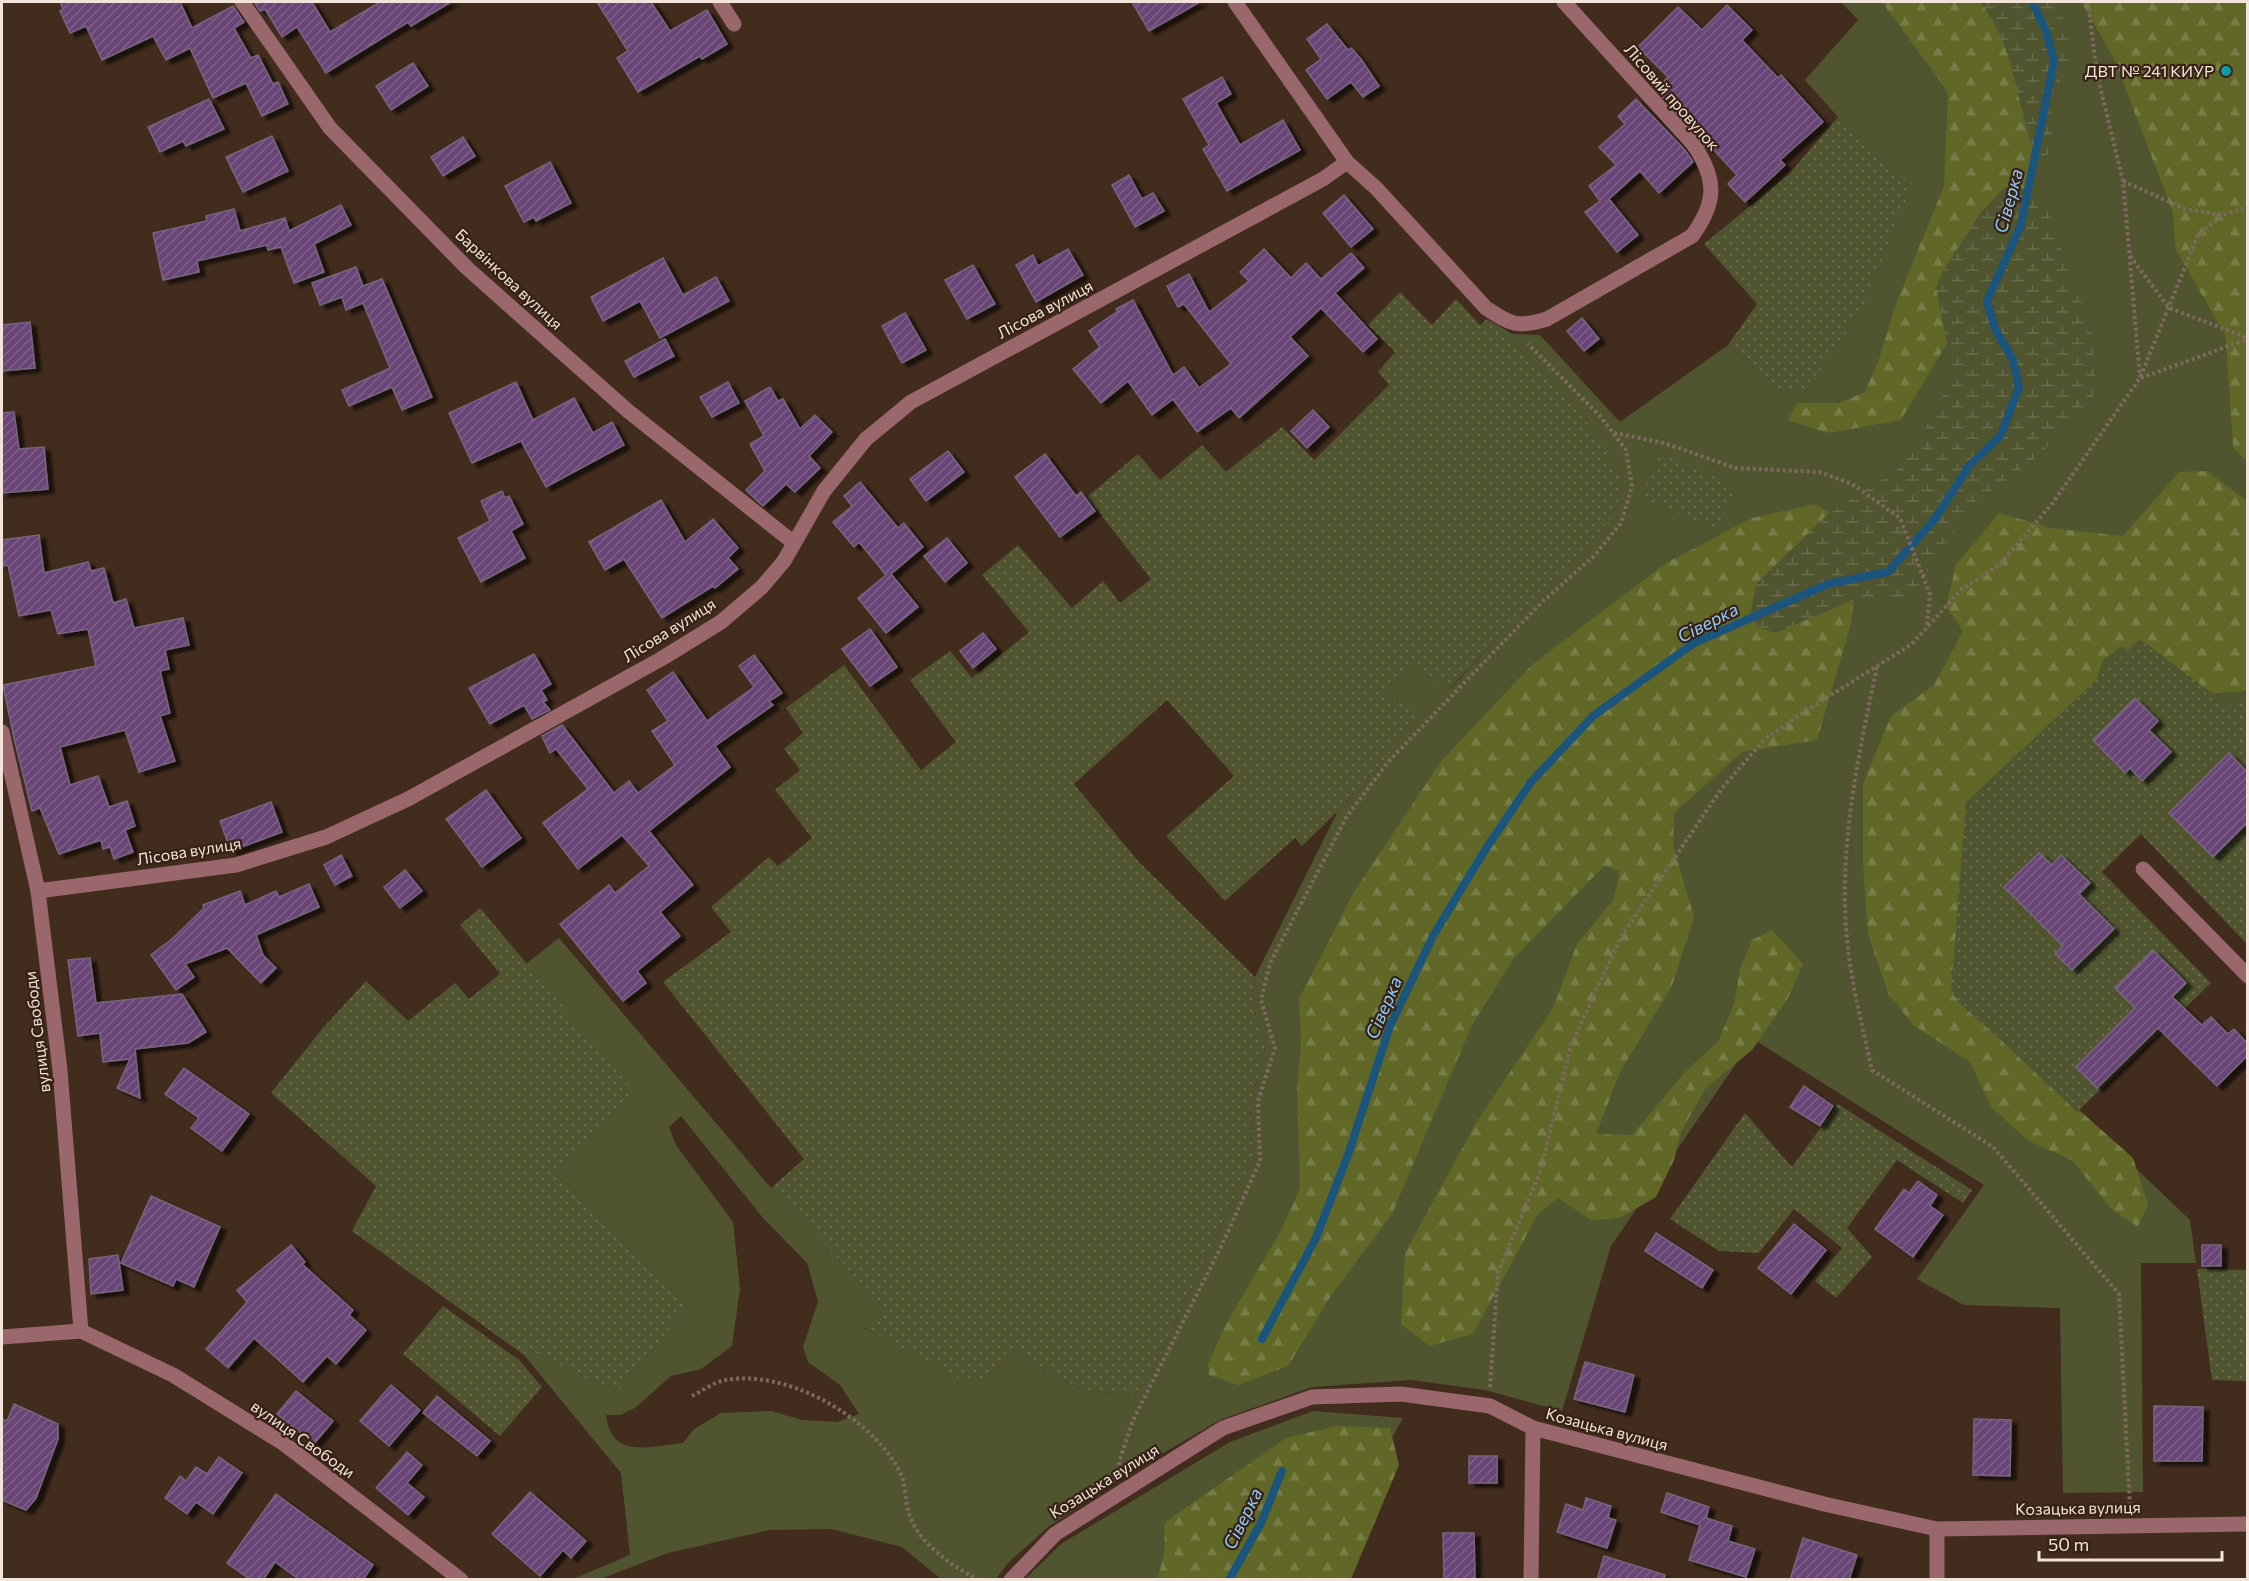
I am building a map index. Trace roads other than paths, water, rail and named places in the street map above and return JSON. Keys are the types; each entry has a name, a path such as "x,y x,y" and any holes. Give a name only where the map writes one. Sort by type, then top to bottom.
{"street":[{"name":"Барвінкова вулиця","path":"242,2 330,128 467,268 628,411 794,543"},
{"path":"720,2 734,24"},
{"path":"1235,2 1347,162"},
{"name":"Лісовий провулок","path":"1347,162 1376,188 1486,308 1509,323 1523,326 1547,319 1692,236 1708,215 1712,189 1707,165 1693,144 1564,2"},
{"name":"Лісова вулиця","path":"38,891 236,865 326,837 408,799 661,659 721,622 762,587 784,561 824,491 866,439 911,402 1323,179 1347,162"},
{"name":"вулиця Свободи","path":"2,732 38,891 60,1070 81,1331"},
{"path":"2143,869 2247,976"},
{"name":"вулиця Свободи","path":"2,1337 81,1331 173,1375 283,1443 461,1580"},
{"name":"Козацька вулиця","path":"1011,1580 1055,1534 1224,1428 1312,1397 1401,1394 1490,1406 1533,1428 1824,1504 1937,1529 2247,1524"},
{"path":"1532,1580 1533,1428"},
{"path":"1937,1529 1937,1580"}],"waterway":[{"name":"Сіверка","path":"1262,1339 1316,1238 1348,1155 1390,1026 1433,936 1485,850 1531,782 1593,716 1694,643 1828,584 1888,572 1935,519 1969,466 2001,435 2019,387 2013,360 1995,329 1987,301 2021,225 2054,61 2046,31 2032,2"},
{"name":"Сіверка","path":"1229,1580 1261,1523 1282,1471"}],"place":[{"name":"ДВТ № 241 КИУР","path":"2226,71"}]}
